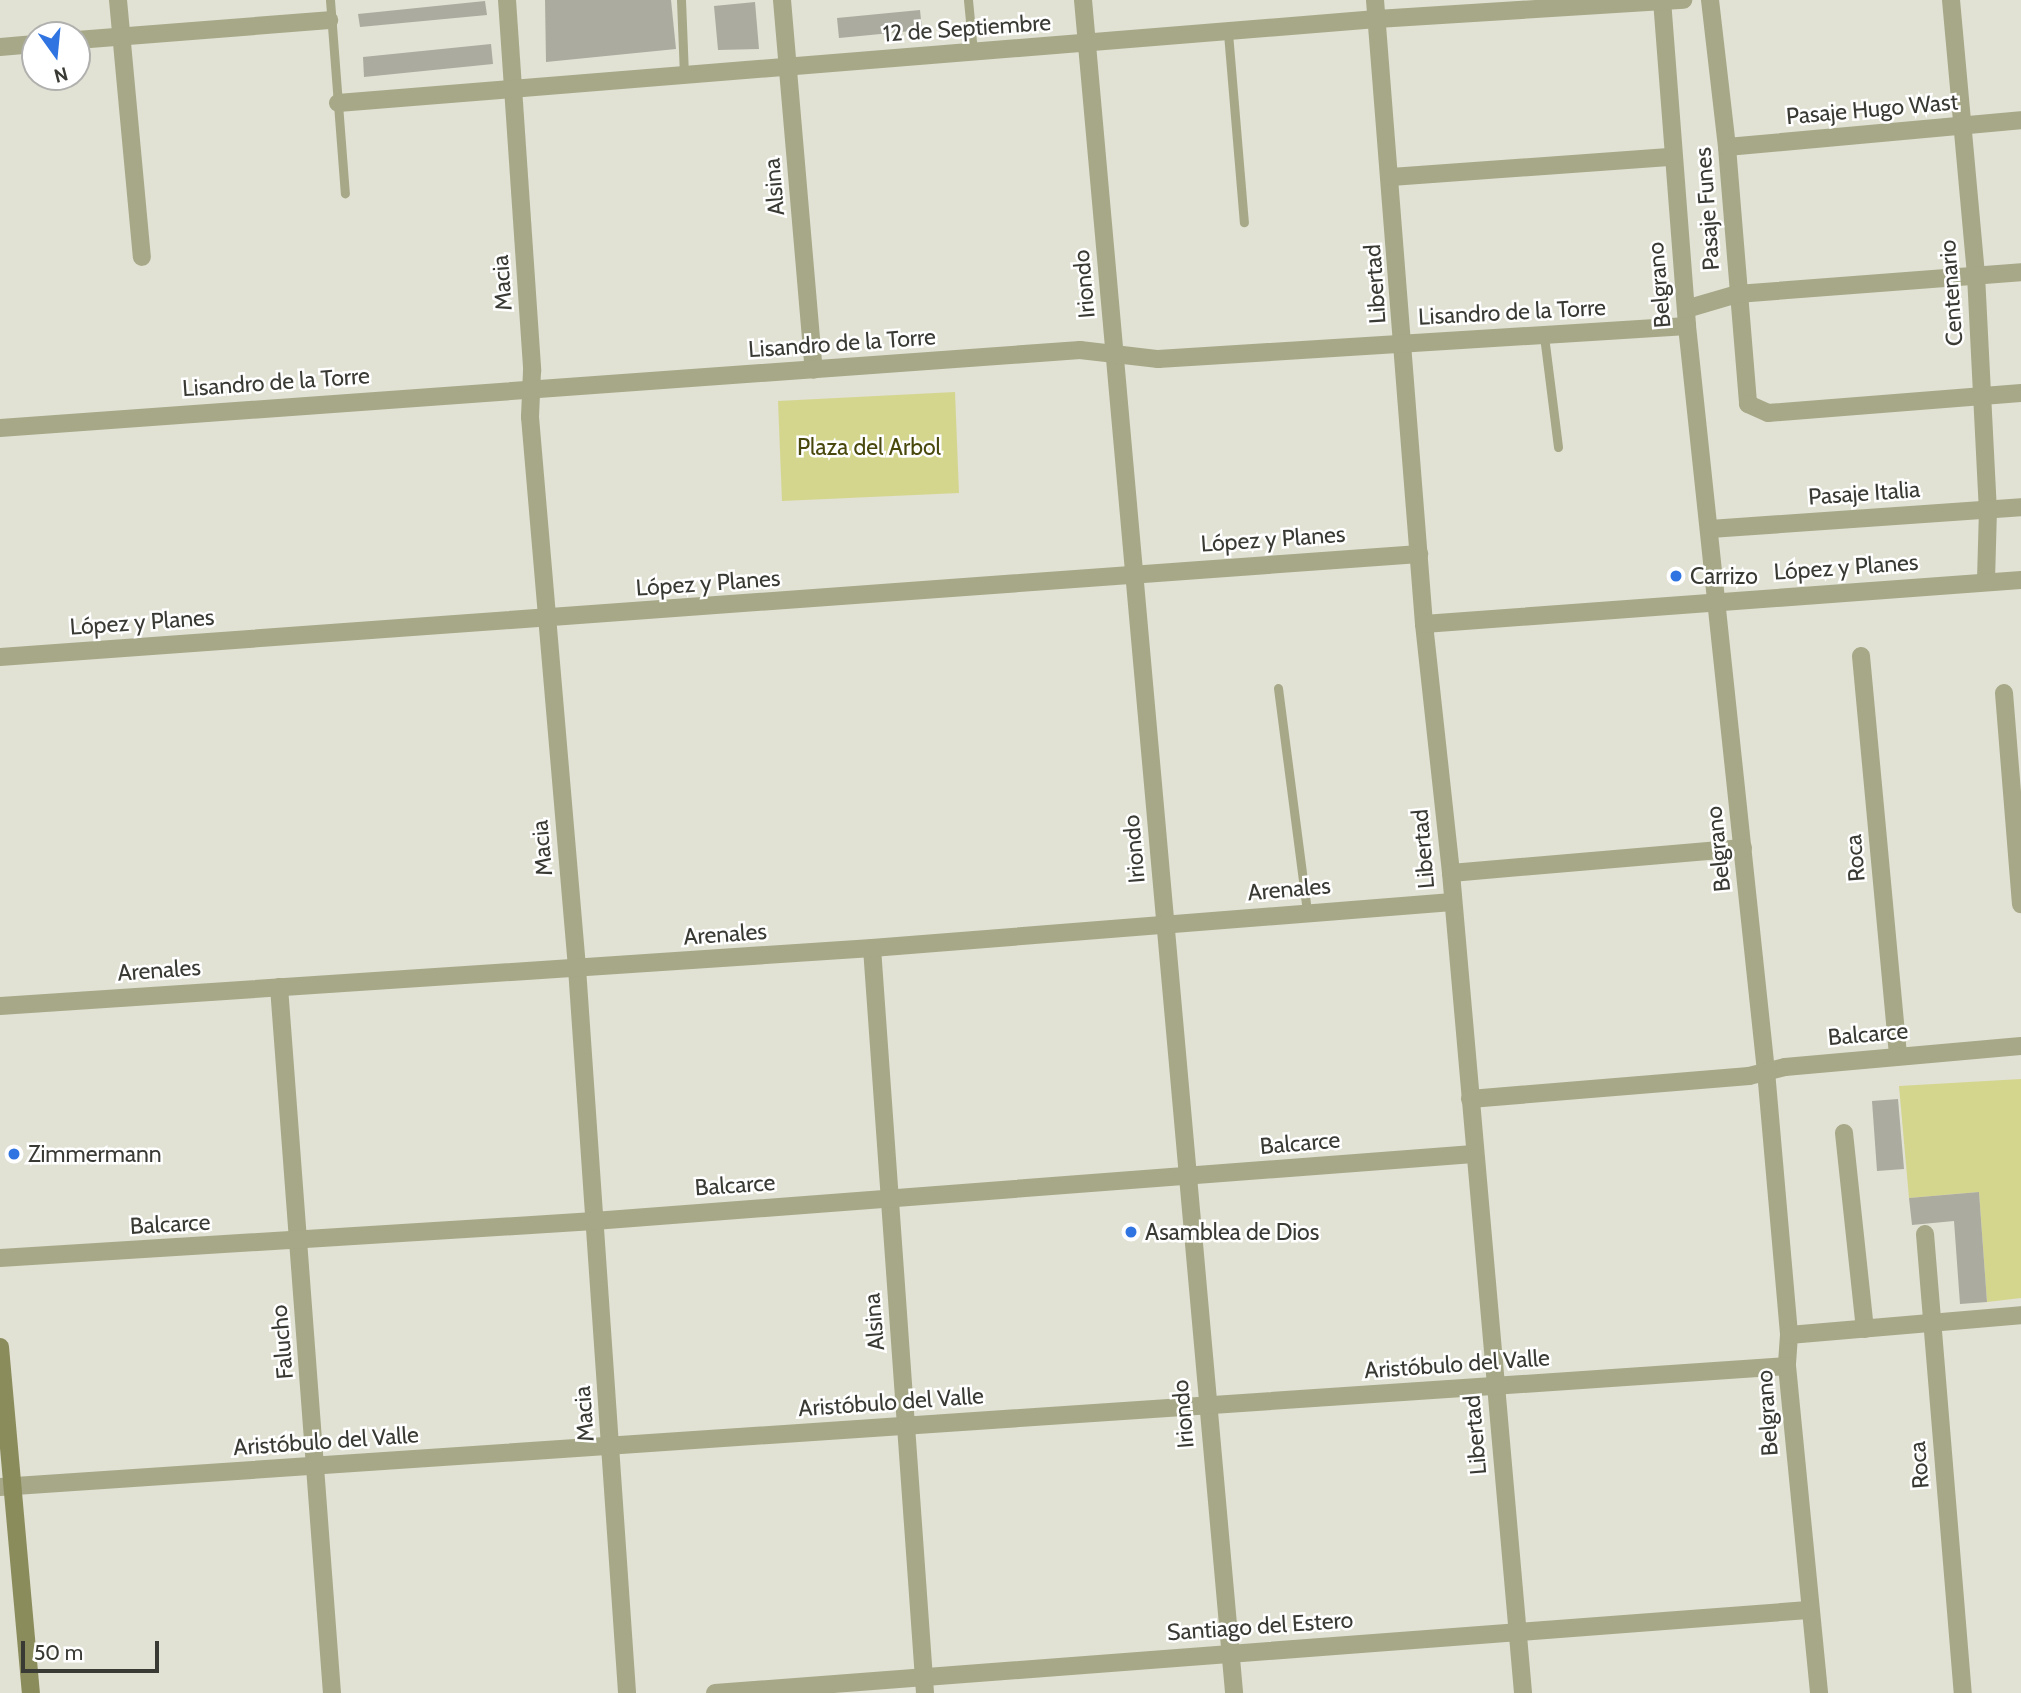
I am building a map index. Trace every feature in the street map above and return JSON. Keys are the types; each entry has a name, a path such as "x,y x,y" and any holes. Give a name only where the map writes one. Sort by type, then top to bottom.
{"street":[{"path":"118,0 142,257"},
{"name":"Macia","path":"507,0 532,388 530,416 577,968 628,1693"},
{"name":"Alsina","path":"782,0 814,370"},
{"name":"Iriondo","path":"1083,0 1234,1693"},
{"name":"Libertad","path":"1375,0 1404,343 1423,624 1451,873 1473,1154 1523,1693"},
{"name":"12 de Septiembre","path":"338,103 515,92 788,65 1228,33 1377,19 1684,0"},
{"name":"Pasaje Funes","path":"1710,0 1727,147 1748,404 1755,410 1768,413 1983,396"},
{"name":"Centenario","path":"1951,0 1960,125 1976,275 1988,509 1986,582"},
{"name":"Belgrano","path":"1663,1 1672,157 1686,317 1766,1071 1789,1335 1787,1367 1808,1610 1819,1693"},
{"path":"91,38 329,20"},
{"path":"0,47 21,45"},
{"name":"Pasaje Hugo Wast","path":"1727,147 2021,120"},
{"path":"1391,177 1672,157"},
{"name":"Lisandro de la Torre","path":"0,428 1080,350 1115,351 1158,359 1544,336 1686,317 1737,294 2021,272"},
{"path":"1983,396 2021,393"},
{"name":"Pasaje Italia","path":"1710,529 2021,507"},
{"name":"López y Planes","path":"0,656 548,620 1419,554"},
{"name":"López y Planes","path":"1423,624 2021,580"},
{"name":"Roca","path":"1861,656 1898,1056"},
{"path":"2004,693 2021,904"},
{"path":"1451,873 1743,848"},
{"name":"Arenales","path":"0,1006 872,948 1452,902"},
{"name":"Alsina","path":"872,948 925,1684"},
{"name":"Falucho","path":"279,987 332,1693"},
{"name":"Balcarce","path":"1470,1099 2021,1046"},
{"path":"1844,1133 1864,1329"},
{"name":"Balcarce","path":"0,1258 594,1221 1473,1154"},
{"name":"Roca","path":"1925,1234 1963,1693"},
{"path":"1789,1335 2021,1315"},
{"path":"0,1347 6,1487 31,1693"},
{"name":"Aristóbulo del Valle","path":"6,1487 1787,1367"},
{"name":"Santiago del Estero","path":"715,1693 925,1684 1230,1653 1808,1610"}],"lane":[{"path":"330,0 329,20 345,193"},
{"path":"681,0 684,75"},
{"path":"968,0 973,52"},
{"path":"1228,33 1244,222"},
{"path":"1544,336 1558,447"},
{"path":"1278,688 1307,912"}],"green space":[{"name":"Plaza del Arbol","path":"955,392 959,493 782,501 778,401"},
{"path":"2021,1079 2021,1298 1987,1302 1979,1192 1909,1198 1899,1086"}],"building":[{"path":"545,0 671,0 676,49 546,62"},
{"path":"485,1 487,15 360,27 358,14"},
{"path":"755,2 759,49 718,50 714,6"},
{"path":"920,10 922,30 839,38 837,18"},
{"path":"491,44 493,64 364,77 363,57"},
{"path":"1898,1099 1904,1169 1877,1171 1872,1101"},
{"path":"1979,1192 1987,1302 1960,1304 1954,1221 1912,1225 1909,1198"}],"place":[{"name":"Carrizo","path":"1676,576"},
{"name":"Zimmermann","path":"14,1154"},
{"name":"Asamblea de Dios","path":"1131,1232"}]}
